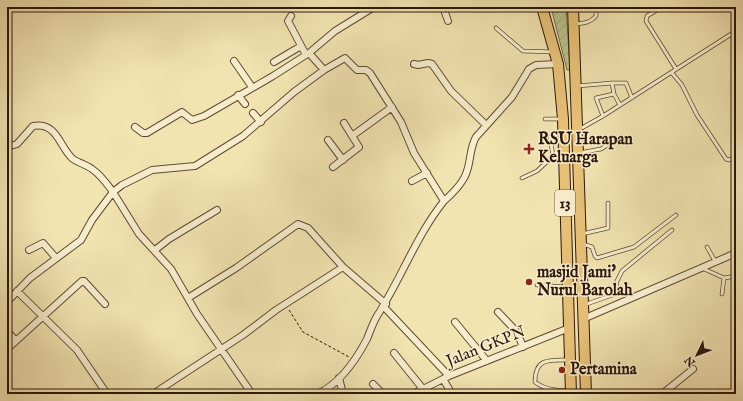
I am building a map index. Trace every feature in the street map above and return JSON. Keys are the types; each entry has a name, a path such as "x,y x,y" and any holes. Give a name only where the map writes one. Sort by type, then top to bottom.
{"highway":[{"name":"13","path":"572,7 574,86 578,154 579,234 586,394"},
{"name":"13","path":"544,9 558,64 563,119 571,392"}],"street":[{"path":"135,127 147,133 182,112 192,120 197,120 307,54 335,31 374,7"},
{"path":"443,7 448,21"},
{"path":"292,16 288,21 301,46 307,54 324,70"},
{"path":"274,62 301,46"},
{"path":"7,302 30,278 81,240 92,220 113,192 122,185 152,170 194,166 243,136 283,101 324,70 345,58 357,70 366,70 370,73 401,122 410,144 444,201"},
{"path":"234,61 252,87"},
{"path":"414,64 432,64 451,91 486,125"},
{"path":"317,394 330,387 354,360 376,317 385,306 415,244 433,215 444,201 455,191 467,172 472,143 486,125 512,97 530,69 536,65 558,64"},
{"path":"238,95 245,104"},
{"path":"352,136 392,107"},
{"path":"253,113 260,122"},
{"path":"333,168 359,147 344,123"},
{"path":"7,147 17,144 33,126 49,128 61,140 67,151 74,159 92,169 101,177 113,192 139,234 171,269 220,349 252,394"},
{"path":"328,140 343,160"},
{"path":"412,181 427,173"},
{"path":"155,250 169,239 217,210"},
{"path":"188,298 236,268 298,224 308,228 343,268 385,306 446,378 452,394"},
{"path":"29,250 43,243 56,258"},
{"path":"583,318 736,253"},
{"path":"153,394 242,336 285,304 343,268"},
{"path":"7,349 82,282 84,282 105,304"},
{"path":"17,291 77,350 107,394"},
{"path":"498,312 517,332 523,347"},
{"path":"455,322 487,361"},
{"name":"Jalan GKPN","path":"413,394 446,378 569,328"},
{"path":"7,331 16,341"},
{"path":"394,353 423,389"},
{"path":"662,394 693,369"},
{"path":"339,378 343,394"},
{"path":"374,384 383,394"}],"lane":[{"path":"573,24 588,23 593,20 596,16 596,7"},
{"path":"662,7 647,16 646,21 676,69"},
{"path":"496,28 523,51 555,52"},
{"path":"576,131 632,98 736,31"},
{"path":"672,72 682,85 697,115 726,159 730,160 736,156"},
{"path":"612,83 614,94 620,105"},
{"path":"574,86 626,83 632,98"},
{"path":"603,116 595,99 614,94"},
{"path":"545,119 563,119"},
{"path":"550,137 552,156"},
{"path":"578,154 598,150 618,138"},
{"path":"552,148 564,151"},
{"path":"522,178 537,171 552,156 564,151"},
{"path":"579,234 608,228 608,203"},
{"path":"580,244 592,247 597,258 629,250 676,215"},
{"path":"582,305 618,293 616,283 622,271 672,230"},
{"path":"707,247 715,262"},
{"path":"702,268 724,278 736,276"},
{"path":"722,294 724,278"},
{"path":"537,285 568,287"},
{"path":"570,360 547,360 538,366 535,382 541,387 571,392"}],"path":[{"path":"285,304 303,332 354,360"}],"green space":[{"path":"551,7 566,7 570,70 567,70"}],"place":[{"name":"RSU Harapan Keluarga","path":"529,149"},
{"name":"masjid Jami' Nurul Barolah","path":"529,282"},
{"name":"Pertamina","path":"562,370"}]}
